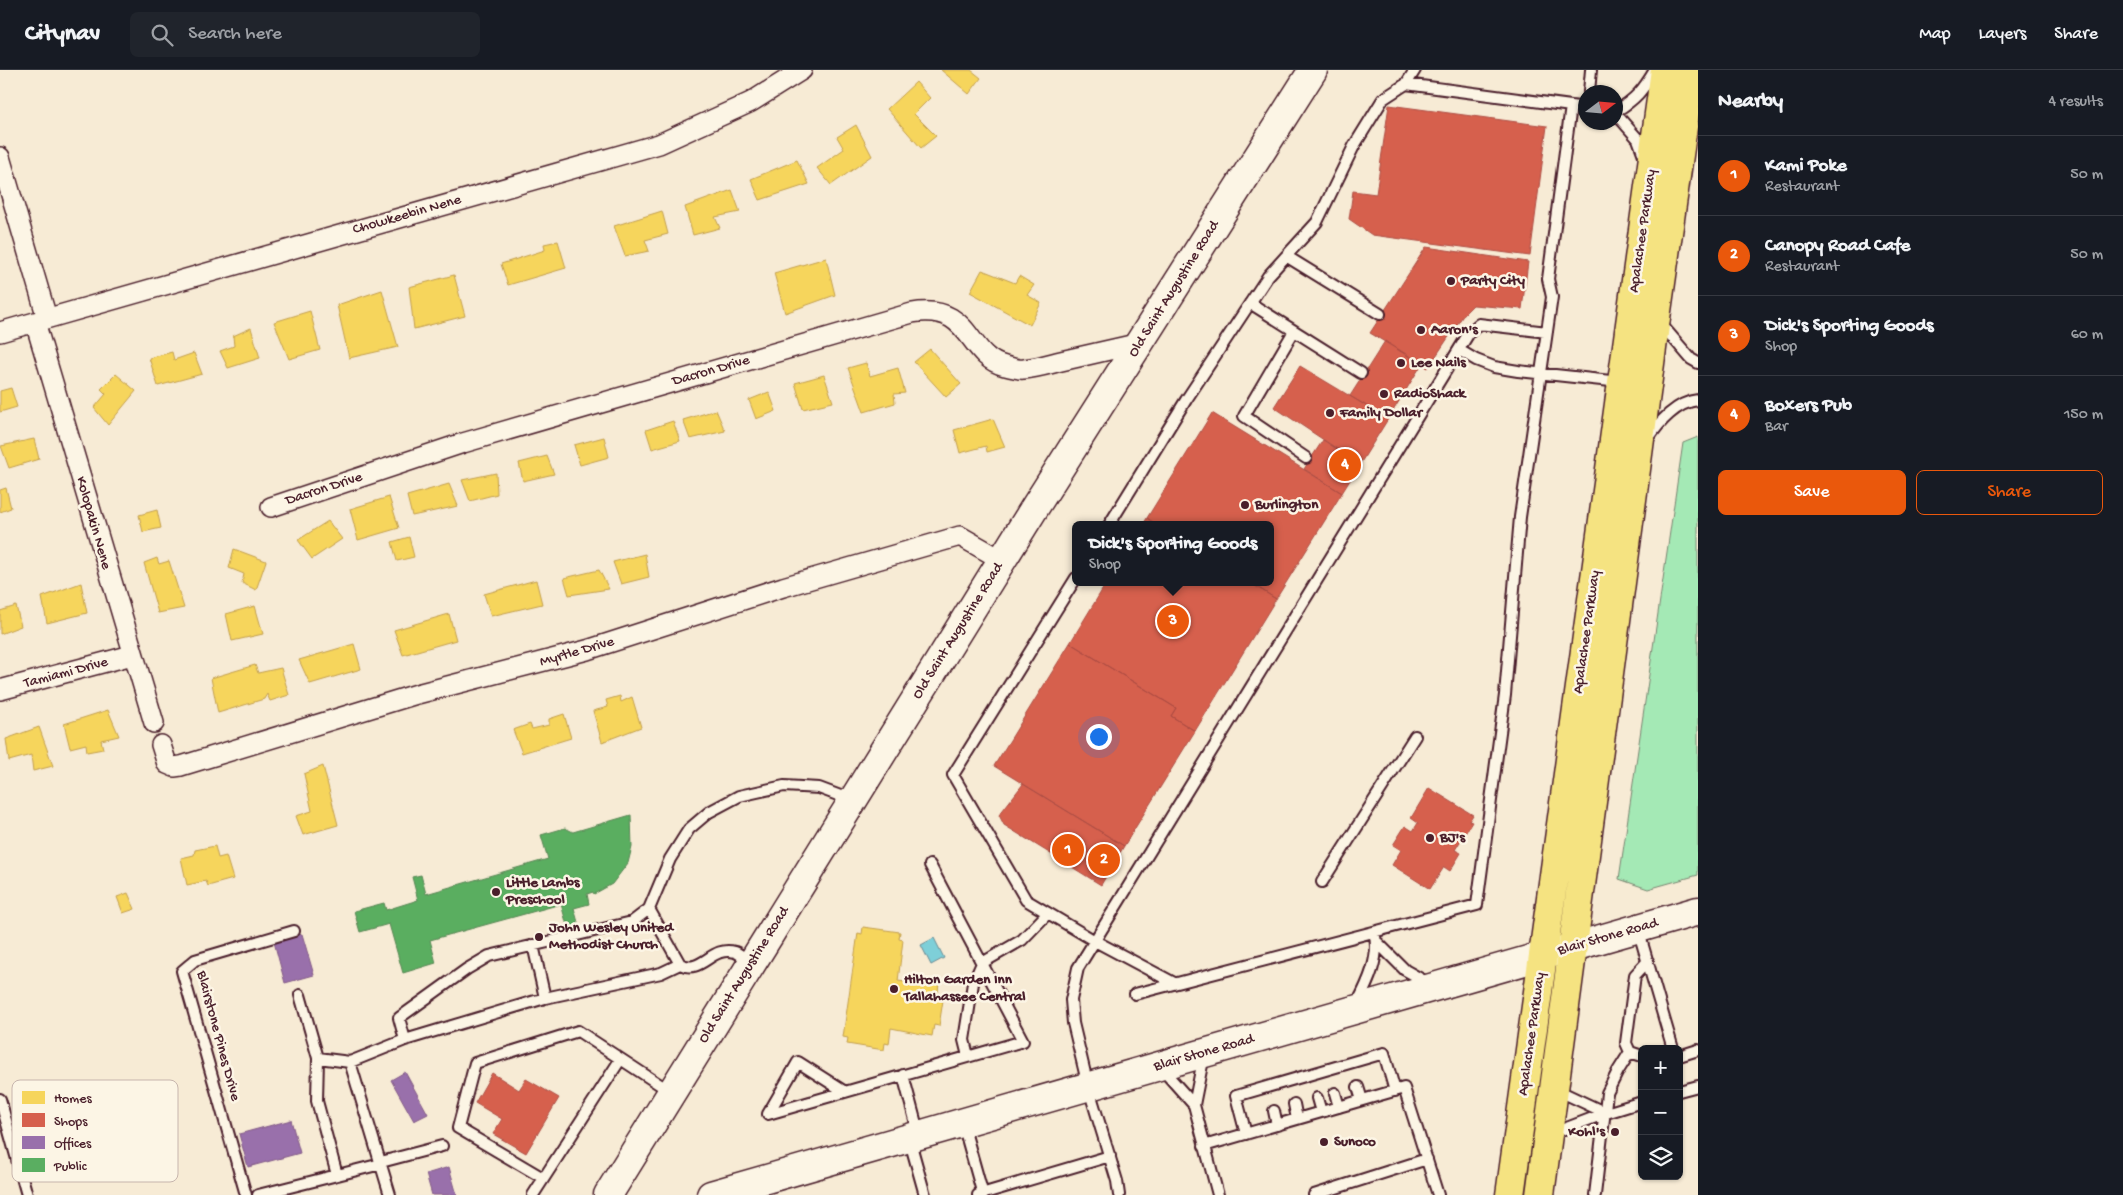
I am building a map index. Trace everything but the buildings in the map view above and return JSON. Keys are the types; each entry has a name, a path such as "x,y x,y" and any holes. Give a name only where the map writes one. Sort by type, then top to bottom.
{"main road":[{"name":"Apalachee Parkway","path":"1510,1195 1665,70"},
{"name":"Apalachee Parkway","path":"1540,1195 1656,318 1691,70"}],"street":[{"name":"Chowkeebin Nene","path":"0,332 659,144 751,102 802,70"},
{"name":"Old Saint Augustine Road","path":"608,1195 1002,560 1313,70"},
{"name":"Kolopakin Nene","path":"0,157 41,320 132,656 154,723"},
{"name":"Dacron Drive","path":"271,507 463,443 926,310 950,316 961,325 990,358 1002,365 1023,370 1140,343"},
{"name":"Myrtle Drive","path":"160,745 167,764 174,767 181,766 417,694 587,650 783,587 960,536 1002,560"},
{"name":"Tamiami Drive","path":"0,690 132,656"},
{"name":"Blair Stone Road","path":"711,1195 1698,911"}],"lane":[{"path":"1110,521 1186,400 1268,276 1317,222 1354,146 1383,99 1406,84 1415,70"},
{"path":"1590,85 1591,70"},
{"path":"1623,107 1632,101 1645,87 1655,70"},
{"path":"1406,84 1578,107"},
{"path":"1135,994 1174,983 1375,936 1477,905 1505,695 1520,517 1552,297 1548,279 1571,106"},
{"path":"1623,121 1638,140 1650,173"},
{"path":"1286,256 1380,314"},
{"path":"1250,303 1361,373"},
{"path":"1656,318 1671,338 1691,359 1698,363"},
{"path":"1119,1195 1110,1156 1088,1086 1073,1023 1071,1000 1078,968 1469,333 1479,324 1547,332"},
{"path":"1294,331 1244,416 1306,458"},
{"path":"1459,350 1476,360 1494,367 1622,382"},
{"path":"1638,454 1658,423 1688,401 1698,400"},
{"path":"1072,584 952,775 1026,900 1095,941 1174,983"},
{"path":"1322,882 1415,736"},
{"path":"405,1040 399,1018 466,969 489,956 632,922 649,909 670,859 690,828 709,812 739,796 784,786 820,788 852,801"},
{"path":"845,1092 798,1062 768,1114 845,1092 968,1056 1023,1041 930,865"},
{"path":"649,909 680,964 688,968 696,966 718,952 728,951 737,952 751,964"},
{"path":"968,1056 964,1040 973,982 982,963 1022,940 1048,913"},
{"path":"1638,928 1672,1045"},
{"name":"Blairstone Pines Drive","path":"246,1195 182,971 195,960 294,930"},
{"path":"1375,936 1405,970 1435,986"},
{"path":"1355,1010 1371,976 1375,936"},
{"path":"533,945 546,998"},
{"path":"1638,1055 1630,1052 1626,1043 1635,975 1648,961"},
{"path":"318,1058 350,1062 405,1040 546,998 661,974 680,964"},
{"path":"300,996 318,1058 317,1101 337,1175"},
{"path":"544,1178 458,1128 475,1063 578,1031 672,1092"},
{"path":"1683,1055 1698,1050"},
{"path":"1246,1134 1236,1096 1268,1090 1312,1078 1352,1066 1384,1052 1395,1091"},
{"path":"1596,1195 1607,1093 1630,1052"},
{"path":"1204,1053 1194,1106 1218,1195"},
{"path":"533,1195 620,1060"},
{"path":"350,1062 390,1195"},
{"path":"1159,1066 1194,1106"},
{"path":"903,1075 925,1195"},
{"path":"1683,1090 1698,1086"},
{"path":"1358,1087 1362,1100"},
{"path":"1204,1146 1404,1088 1438,1195"},
{"path":"1554,1088 1606,1112"},
{"path":"1335,1093 1339,1107"},
{"path":"1317,1098 1321,1112"},
{"path":"0,1099 12,1140"},
{"path":"1547,1136 1606,1112 1638,1103"},
{"path":"1294,1104 1297,1119"},
{"path":"1274,1111 1277,1125"},
{"path":"962,1123 981,1195 1110,1156"},
{"path":"258,1195 442,1146"},
{"path":"1314,1195 1427,1159"},
{"path":"24,1182 28,1195"}],"green space":[{"path":"1698,437 1698,875 1648,889 1619,879 1683,443"}],"water":[{"path":"934,938 944,958 931,965 921,945"}],"place":[{"name":"Party City","path":"1451,281"},
{"name":"Aaron's","path":"1421,330"},
{"name":"Lee Nails","path":"1401,363"},
{"name":"RadioShack","path":"1384,394"},
{"name":"Family Dollar","path":"1330,413"},
{"name":"Boxers Pub","path":"1345,465"},
{"name":"Burlington","path":"1245,505"},
{"name":"Dick's Sporting Goods","path":"1173,621"},
{"name":"BJ's","path":"1430,838"},
{"name":"Kami Poke","path":"1068,850"},
{"name":"Canopy Road Cafe","path":"1104,860"},
{"name":"Little Lambs Preschool","path":"496,892"},
{"name":"John Wesley United Methodist Church","path":"539,937"},
{"name":"Hilton Garden Inn Tallahassee Central","path":"894,989"},
{"name":"Kohl's","path":"1615,1132"},
{"name":"Sunoco","path":"1324,1142"}]}
